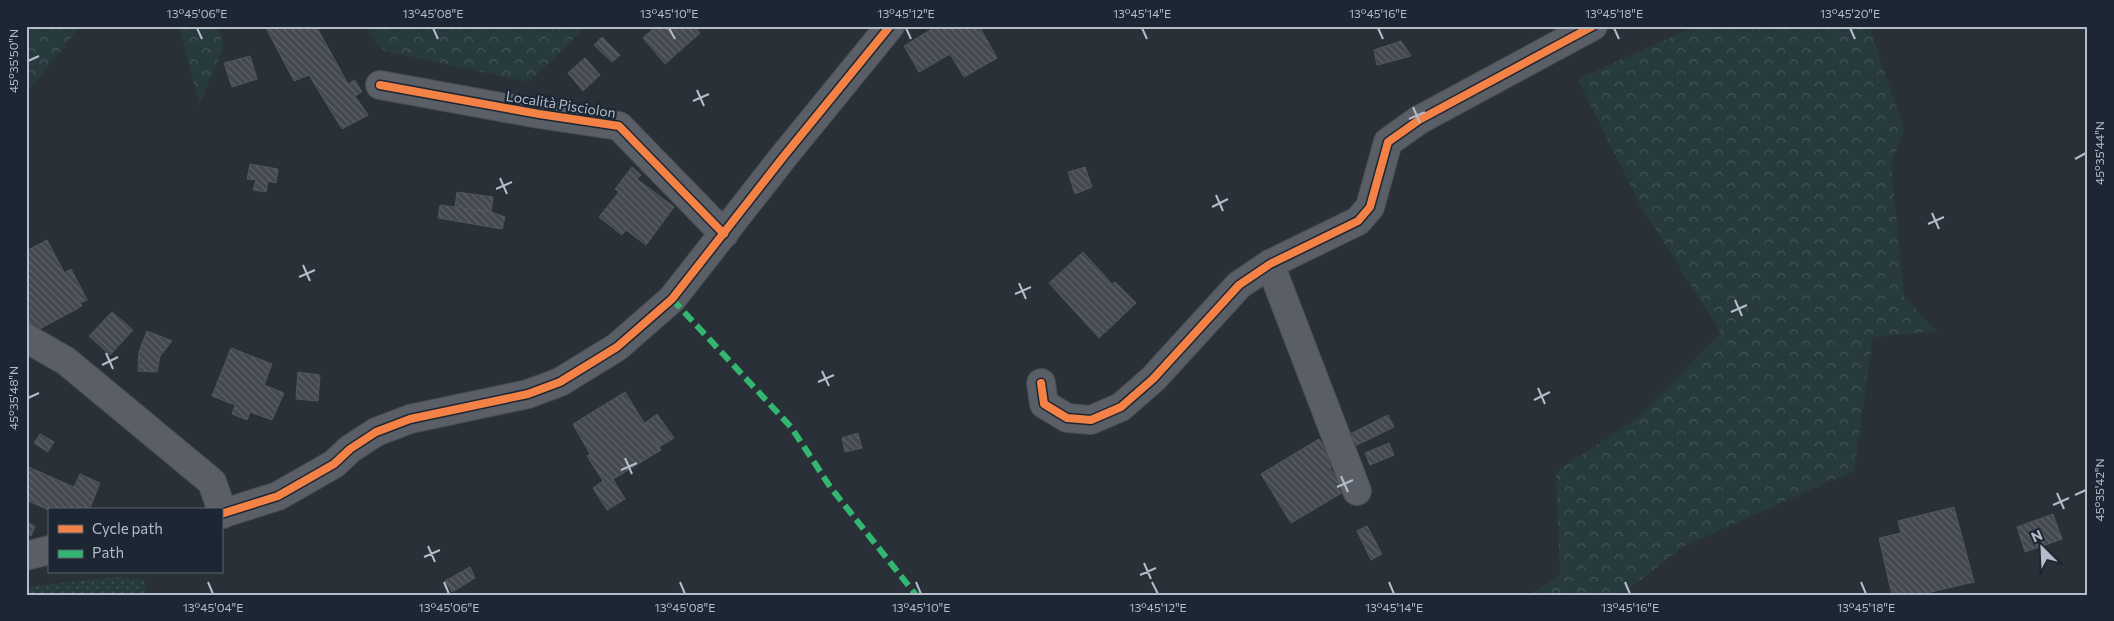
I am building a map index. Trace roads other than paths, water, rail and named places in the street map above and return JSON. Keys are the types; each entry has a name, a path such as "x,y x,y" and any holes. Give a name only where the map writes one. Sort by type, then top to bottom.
{"street":[{"path":"222,514 278,496 334,464 376,432 410,419 438,412 486,405 528,394 560,382 617,347 672,300 784,156 890,26"},
{"path":"1041,383 1044,404 1067,418 1091,420 1121,407 1153,379 1239,286 1270,264 1358,221 1370,207 1388,142 1419,120 1593,26"},
{"name":"Località Pisciolon","path":"380,85 620,126 724,234"},
{"path":"1270,264 1357,491"},
{"path":"26,338 66,361 212,482 220,508"},
{"path":"26,556 48,550"}]}
